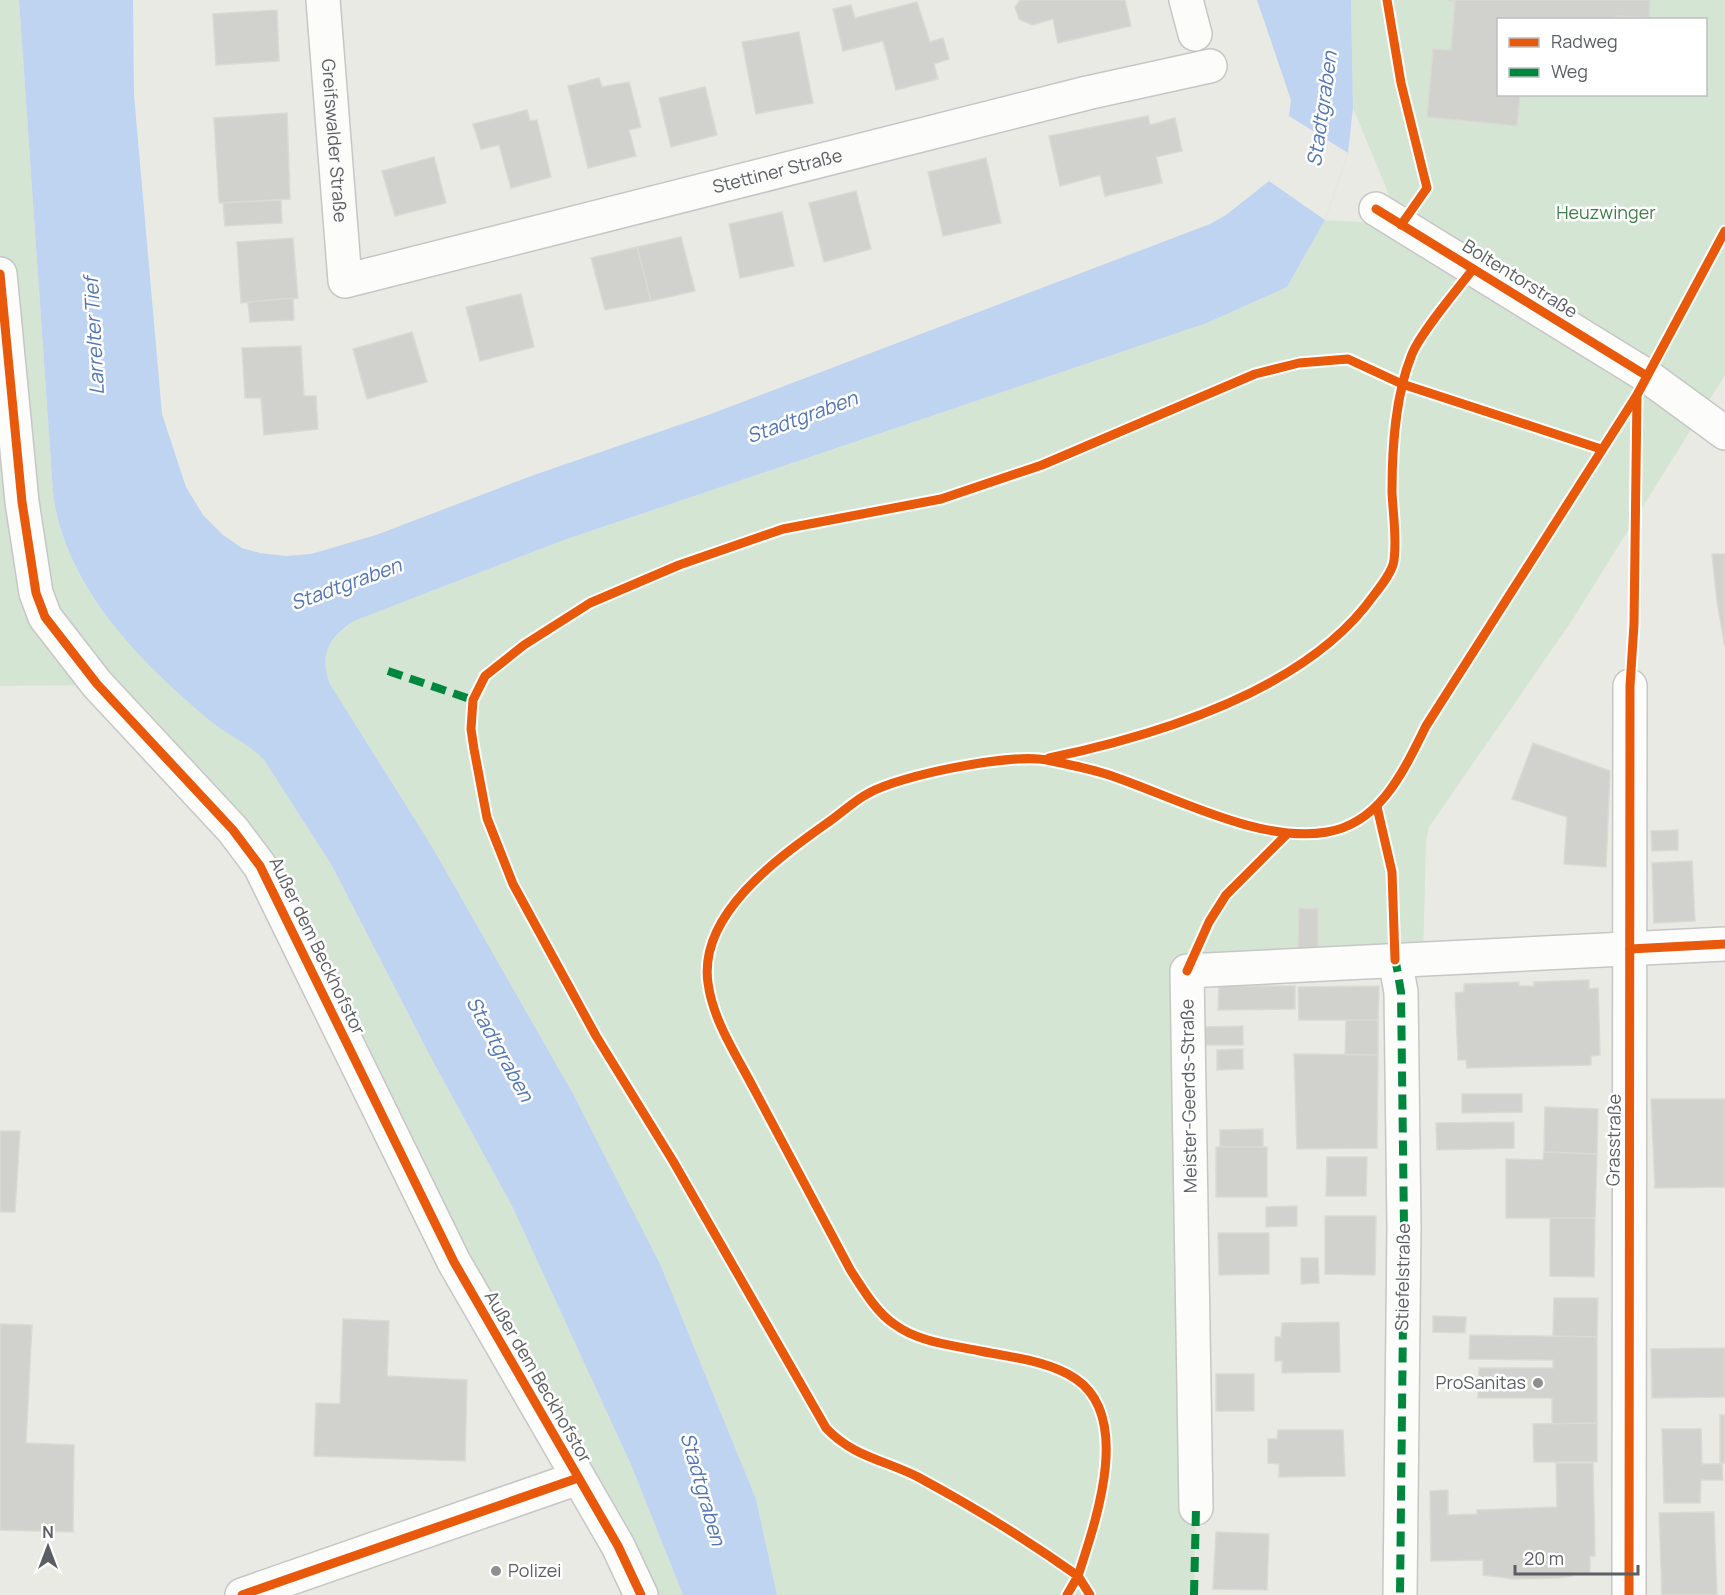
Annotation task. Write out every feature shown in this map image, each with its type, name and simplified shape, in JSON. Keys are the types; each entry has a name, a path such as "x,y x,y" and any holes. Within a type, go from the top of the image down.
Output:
{"street":[{"name":"Greifswalder Straße","path":"323,0 345,281"},
{"path":"1186,0 1195,34"},
{"name":"Stettiner Straße","path":"345,281 1088,93 1210,66"},
{"name":"Boltentorstraße","path":"1376,210 1647,376 1725,433"},
{"name":"Außer dem Beckhofstor","path":"0,274 22,502 36,593 45,617 97,684 226,823 260,866 454,1262 618,1546 642,1595"},
{"name":"Grasstraße","path":"1629,1595 1630,686"},
{"name":"Meister-Geerds-Straße","path":"1196,1509 1187,971 1725,944"},
{"name":"Stiefelstraße","path":"1395,960 1401,992 1404,1227 1400,1595"},
{"name":"Außer dem Beckhofstor","path":"242,1595 578,1478"}],"green space":[{"path":"0,0 19,0 53,492 60,525 71,557 87,587 127,640 176,688 233,734 253,747 264,760 331,864 429,1054 513,1208 632,1467 683,1595 641,1595 295,934 97,685 0,686"},
{"name":"Heuzwinger","path":"1351,0 1725,0 1725,375 1571,622 1429,827 1426,842 1423,959 1187,971 1196,1508 1194,1595 777,1595 756,1499 661,1266 431,845 330,684 325,663 328,647 338,634 354,621 564,540 1207,323 1287,287 1325,220 1401,224 1353,108"}],"water":[{"path":"19,0 133,0 134,95 162,414 186,487 203,515 223,535 242,548 286,556 311,554 376,535 534,475 708,415 1210,224 1226,215 1269,181 1288,123 1291,100 1257,0 1351,0 1353,108 1348,153 1325,220 1287,287 1207,323 564,540 354,621 338,633 328,647 325,664 330,684 431,845 573,1094 661,1266 756,1499 777,1595 683,1595 632,1467 513,1208 429,1054 331,864 264,760 186,700 134,649 110,621 73,560 60,527 53,492"}],"pier":[{"path":"1289,116 1348,153 1325,220 1269,181"}],"building":[{"path":"1020,0 1125,0 1131,26 1058,43 1053,19 1032,25 1019,19 1015,7"},
{"path":"1447,0 1650,0 1649,18 1616,16 1616,18 1497,18 1497,96 1520,96 1517,126 1427,117 1433,49 1451,50 1455,1"},
{"path":"917,2 930,42 943,38 949,59 934,64 938,79 896,90 883,41 843,51 833,9 851,5 855,18"},
{"path":"277,10 279,61 216,65 213,14"},
{"path":"799,32 813,103 756,114 742,42"},
{"path":"599,78 602,87 629,82 641,127 629,130 636,156 588,168 568,86"},
{"path":"705,87 717,135 671,147 659,98"},
{"path":"527,110 530,121 537,120 551,177 511,188 499,145 481,149 473,124"},
{"path":"287,113 290,199 219,203 214,118"},
{"path":"1148,116 1150,125 1175,118 1182,151 1156,157 1162,183 1105,196 1100,175 1060,186 1049,136"},
{"path":"434,157 446,203 395,216 382,171"},
{"path":"986,158 1001,223 943,236 928,172"},
{"path":"856,191 871,249 824,262 809,203"},
{"path":"281,200 282,223 225,226 223,203"},
{"path":"782,212 794,266 740,278 729,224"},
{"path":"681,237 695,291 651,301 637,247"},
{"path":"293,238 298,298 241,303 237,242"},
{"path":"637,247 651,301 605,310 591,258"},
{"path":"521,294 534,347 480,361 466,307"},
{"path":"293,298 294,320 250,322 248,302"},
{"path":"412,332 427,382 367,399 353,349"},
{"path":"301,346 304,396 316,396 318,429 264,435 261,398 245,398 242,348"},
{"path":"1712,554 1725,554 1725,647 1717,602"},
{"path":"1533,743 1610,771 1606,867 1564,864 1567,817 1512,799"},
{"path":"1678,830 1678,850 1652,851 1651,831"},
{"path":"1692,861 1695,921 1654,923 1652,863"},
{"path":"1299,908 1318,909 1318,950 1298,949"},
{"path":"1589,980 1589,989 1598,988 1600,1055 1591,1056 1591,1065 1467,1068 1466,1060 1458,1060 1455,993 1464,992 1464,984 1519,982 1519,986 1534,986 1534,982"},
{"path":"1219,986 1295,986 1295,1009 1218,1010"},
{"path":"1379,986 1378,1020 1299,1020 1298,987"},
{"path":"1346,1020 1378,1020 1378,1055 1345,1055"},
{"path":"1243,1026 1243,1045 1205,1045 1205,1027"},
{"path":"1243,1049 1243,1069 1217,1070 1217,1050"},
{"path":"1294,1054 1378,1055 1377,1148 1297,1149"},
{"path":"1462,1094 1522,1094 1522,1112 1462,1113"},
{"path":"1651,1099 1725,1099 1725,1187 1655,1188"},
{"path":"1545,1107 1598,1109 1597,1154 1544,1152"},
{"path":"1514,1122 1514,1148 1437,1150 1436,1123"},
{"path":"1263,1129 1263,1147 1220,1147 1220,1130"},
{"path":"0,1131 20,1131 15,1212 0,1212"},
{"path":"1216,1147 1267,1147 1267,1197 1216,1197"},
{"path":"1544,1152 1597,1154 1595,1218 1506,1218 1506,1159 1543,1160"},
{"path":"1327,1157 1367,1157 1366,1196 1326,1196"},
{"path":"1297,1206 1297,1226 1266,1227 1266,1207"},
{"path":"1325,1216 1376,1216 1375,1275 1325,1274"},
{"path":"1550,1218 1595,1218 1594,1277 1550,1276"},
{"path":"1218,1233 1269,1233 1269,1274 1219,1275"},
{"path":"1301,1258 1318,1258 1319,1283 1301,1284"},
{"path":"1554,1298 1598,1298 1597,1337 1553,1336"},
{"path":"1433,1316 1466,1317 1465,1333 1433,1332"},
{"path":"343,1319 389,1321 387,1376 467,1380 465,1461 314,1456 316,1403 340,1404"},
{"path":"1339,1322 1340,1372 1282,1373 1282,1361 1275,1361 1275,1337 1281,1337 1282,1323"},
{"path":"0,1324 32,1325 26,1443 74,1445 73,1532 0,1530"},
{"name":"ProSanitas","path":"1470,1335 1597,1337 1597,1423 1552,1424 1552,1398 1478,1398 1479,1368 1553,1368 1553,1360 1469,1359"},
{"path":"1725,1348 1725,1397 1652,1398 1651,1349"},
{"path":"1216,1374 1254,1374 1254,1411 1216,1411"},
{"path":"1720,1415 1725,1415 1725,1463 1720,1463"},
{"path":"1597,1423 1597,1462 1534,1462 1533,1424"},
{"path":"1662,1429 1701,1429 1702,1464 1722,1464 1723,1480 1701,1480 1700,1503 1664,1503"},
{"path":"1278,1430 1343,1430 1345,1476 1279,1477 1279,1464 1268,1463 1268,1439 1277,1439"},
{"path":"1556,1463 1593,1463 1595,1556 1590,1556 1590,1573 1572,1573 1572,1576 1559,1578 1514,1579 1483,1575 1483,1560 1431,1561 1430,1491 1448,1490 1448,1515 1477,1514 1477,1510 1557,1507"},
{"path":"1714,1512 1717,1595 1662,1595 1659,1513"},
{"path":"1216,1532 1269,1534 1267,1590 1213,1589"}],"marked path":[{"path":"388,671 473,700"},
{"path":"1395,957 1401,992 1404,1227 1400,1595"},
{"path":"1194,1595 1196,1508"}],"cycle path":[{"path":"1387,0 1401,83 1427,188 1401,225"},
{"path":"1376,209 1647,376"},
{"path":"1090,1595 1078,1576 1100,1501 1105,1472 1106,1444 1103,1419 1093,1396 1076,1379 1054,1368 935,1342 913,1335 887,1319 876,1307 851,1271 720,1025 708,983 708,957 716,933 729,910 767,869 859,799 884,786 905,779 957,767 1008,760 1047,760 1106,774 1215,815 1273,831 1301,834 1327,832 1346,827 1362,818 1376,806 1399,777 1426,726 1637,395 1725,231"},
{"path":"1049,758 1136,736 1227,703 1270,682 1310,657 1345,628 1380,587 1393,564 1395,552 1392,492 1394,440 1398,404 1406,370 1423,334 1473,269"},
{"path":"0,274 22,502 36,593 45,617 97,684 233,830 260,866 454,1262 618,1546 641,1595"},
{"path":"1067,1595 1078,1576 1000,1524 939,1488 906,1471 858,1452 836,1438 826,1428 673,1161 596,1036 513,884 487,818 471,729 473,700 485,676 524,645 590,603 679,565 783,529 941,499 1042,465 1255,374 1299,363 1348,359 1402,384 1601,449"},
{"path":"1629,1595 1630,686 1634,624 1637,395"},
{"path":"1377,807 1392,872 1395,960"},
{"path":"1187,971 1209,922 1226,895 1287,834"},
{"path":"1630,949 1725,944"},
{"path":"242,1595 578,1478"}],"place":[{"name":"ProSanitas","path":"1538,1383"},
{"name":"Polizei","path":"496,1571"}],"water label":[{"name":"Stadtgraben","path":"1322,109"},
{"name":"Larrelter Tief","path":"94,336"},
{"name":"Stadtgraben","path":"802,417"},
{"name":"Stadtgraben","path":"346,584"},
{"name":"Stadtgraben","path":"500,1049"},
{"name":"Stadtgraben","path":"703,1489"}]}
